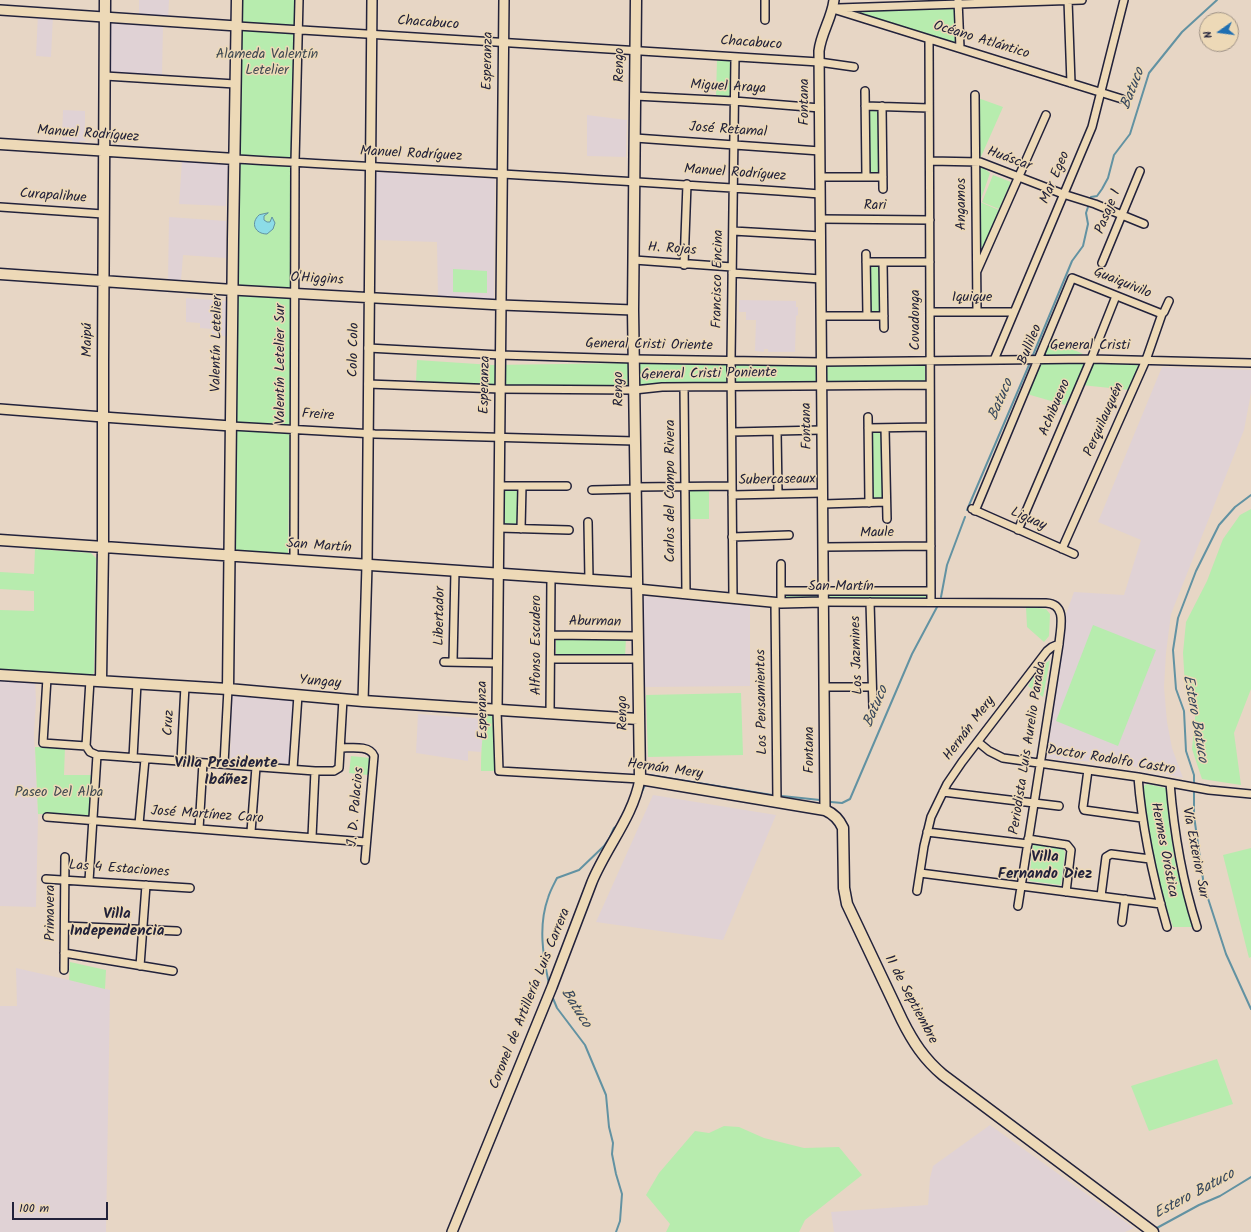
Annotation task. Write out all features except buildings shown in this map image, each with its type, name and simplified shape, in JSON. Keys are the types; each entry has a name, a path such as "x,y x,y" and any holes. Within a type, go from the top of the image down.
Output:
{"main road":[{"name":"Maipú","path":"101,680 104,547 103,214 105,0"},
{"name":"Valentín Letelier","path":"228,689 237,0"},
{"name":"Rengo","path":"636,0 633,310 640,778"},
{"name":"Manuel Rodríguez","path":"0,144 235,159"},
{"name":"O'Higgins","path":"0,274 233,290"},
{"name":"San Martín","path":"0,540 455,570 589,580 637,586"},
{"name":"Yungay","path":"0,674 228,689 363,701 638,719"},
{"name":"Hernán Mery","path":"640,778 826,810"},
{"name":"11 de Septiembre","path":"826,810 837,818 843,828 844,888 850,911 911,1038 922,1055 943,1075 1149,1229"}],"street":[{"name":"Valentín Letelier Sur","path":"294,560 295,162 299,0"},
{"name":"Colo Colo","path":"363,701 367,564 372,0"},
{"name":"Esperanza","path":"499,771 497,710 504,0"},
{"path":"765,0 765,20"},
{"path":"1068,0 1071,83"},
{"path":"833,4 1082,0"},
{"name":"Mar Egeo","path":"994,360 1092,127 1124,0"},
{"path":"958,2 960,48"},
{"name":"Océano Atlántico","path":"833,4 929,39 1122,99"},
{"name":"Fontana","path":"826,810 819,62 821,42 833,4"},
{"name":"Chacabuco","path":"0,10 819,62 854,67"},
{"name":"Covadonga","path":"929,39 931,602"},
{"name":"Francisco Encina","path":"733,598 731,360 735,57"},
{"path":"105,76 235,84"},
{"path":"865,91 866,177"},
{"name":"Angamos","path":"976,95 977,312"},
{"name":"Miguel Araya","path":"635,96 734,101 820,108"},
{"path":"865,106 929,108"},
{"path":"882,106 883,189"},
{"path":"976,273 1046,115"},
{"name":"José Retamal","path":"635,138 820,151"},
{"name":"Manuel Rodríguez","path":"235,159 687,184 820,194"},
{"name":"Huáscar","path":"930,161 976,162 1063,194 1095,204 1144,224"},
{"name":"Pasaje 1","path":"1102,263 1140,171"},
{"path":"820,177 883,177"},
{"path":"684,265 687,184"},
{"name":"Curapalihue","path":"0,207 103,214"},
{"name":"Rari","path":"821,219 930,220"},
{"path":"732,231 821,236"},
{"path":"866,254 867,316"},
{"name":"H. Rojas","path":"634,260 821,279"},
{"path":"866,262 930,262"},
{"path":"884,262 884,328"},
{"name":"Guaiquivilo","path":"1072,278 1162,314"},
{"name":"Bullileo","path":"973,510 1039,360 1072,278"},
{"name":"O'Higgins","path":"233,290 501,305 633,310"},
{"name":"Achibueno","path":"1018,530 1091,359 1116,296"},
{"name":"Perquilauquén","path":"1062,549 1146,360 1162,314 1169,301"},
{"name":"Iquique","path":"930,312 1013,312"},
{"path":"821,316 884,316"},
{"name":"General Cristi Oriente","path":"368,348 500,355 634,359 822,362 930,360"},
{"name":"General Cristi","path":"930,360 1091,359 1251,363"},
{"name":"General Cristi Poniente","path":"368,384 500,389 634,390 662,387 732,388 930,384"},
{"name":"Carlos del Campo Rivera","path":"684,387 686,594"},
{"name":"Freire","path":"0,408 231,426 500,438 635,441"},
{"path":"868,417 869,503"},
{"path":"868,428 930,428"},
{"path":"885,428 887,519"},
{"path":"732,432 822,430"},
{"path":"777,431 778,494"},
{"path":"499,486 567,486"},
{"path":"521,528 522,486"},
{"name":"Subercaseaux","path":"592,490 732,486"},
{"name":"Subercaseaux","path":"732,495 823,493"},
{"path":"823,504 886,502"},
{"name":"Liguay","path":"973,510 1074,554"},
{"path":"588,522 589,580"},
{"path":"499,528 569,530"},
{"path":"732,537 789,535"},
{"name":"Maule","path":"824,548 931,546"},
{"name":"Los Pensamientos","path":"777,802 778,602 781,591 781,564"},
{"name":"Libertador","path":"453,661 455,570"},
{"name":"Alfonso Escudero","path":"550,714 552,659 551,577"},
{"name":"San Martín","path":"637,586 686,594 778,602 1046,603"},
{"name":"San Martín","path":"781,591 931,591"},
{"name":"Los Jazmines","path":"870,602 872,707"},
{"name":"Periodista Luis Aurelio Parada","path":"1018,906 1059,644 1062,615 1056,606 1046,603"},
{"name":"Aburman","path":"551,635 638,636"},
{"name":"Hernán Mery","path":"917,891 930,817 943,792 962,762 1047,651 1059,644"},
{"path":"552,659 638,659"},
{"name":"Libertador","path":"444,662 498,663"},
{"path":"47,678 43,743 86,746"},
{"path":"90,680 86,746 90,752 97,755 133,758 334,771 339,768 343,699"},
{"path":"133,758 137,683"},
{"name":"Cruz","path":"181,761 184,686"},
{"path":"824,687 872,687"},
{"path":"224,764 228,689"},
{"path":"293,769 298,695"},
{"name":"Doctor Rodolfo Castro","path":"978,742 998,756 1040,764 1138,777 1189,787 1251,794"},
{"name":"J. D. Palacios","path":"341,748 368,749 374,756 365,860"},
{"path":"89,881 97,755"},
{"path":"139,824 145,758"},
{"path":"199,829 203,763"},
{"path":"251,832 256,767"},
{"path":"1088,770 1083,807 1084,810 1142,818"},
{"path":"312,837 316,771"},
{"name":"Hernán Mery","path":"499,771 640,778"},
{"name":"Hermes Oróstica","path":"1138,777 1142,818 1160,904 1167,927"},
{"name":"Coronel de Artillería Luis Carrera","path":"452,1232 552,987 598,866 630,812 640,778"},
{"name":"Vía Exterior Sur","path":"1170,783 1173,821 1180,862 1197,927"},
{"path":"943,792 1059,806"},
{"name":"José Martínez Caro","path":"47,817 366,842"},
{"path":"927,832 1068,845 1071,850 1066,892"},
{"path":"1101,896 1106,857 1111,854 1150,859"},
{"name":"Primavera","path":"64,970 65,857"},
{"path":"920,873 1160,904"},
{"name":"Las 4 Estaciones","path":"46,879 190,888"},
{"path":"140,966 146,885"},
{"path":"1122,922 1125,899"},
{"path":"64,926 177,931"},
{"path":"64,953 173,971"}],"shaded area":[{"path":"139,0 169,0 168,20 139,19"},
{"path":"38,14 53,16 51,57 36,56"},
{"path":"110,21 163,25 162,75 110,72"},
{"path":"63,110 85,111 85,141 79,141 79,144 72,144 72,140 62,140"},
{"path":"587,115 627,120 626,157 587,156"},
{"path":"182,161 228,163 226,206 179,204"},
{"path":"376,172 495,179 494,300 438,298 437,242 375,240"},
{"path":"169,217 226,221 226,258 183,255 181,280 168,280"},
{"path":"186,298 227,301 226,336 212,336 212,329 200,328 200,323 186,322"},
{"path":"739,300 796,301 798,315 796,316 795,352 768,352 768,349 764,349 764,352 755,351 756,320 746,320 746,312 739,312"},
{"path":"1162,367 1251,370 1251,393 1244,430 1171,614 1166,653 1164,687 1167,722 1172,748 1183,778 1128,765 1047,758 1066,614 1074,592 1124,595 1141,540 1098,522"},
{"path":"641,596 750,606 750,686 645,687"},
{"path":"0,677 35,680 36,701 34,734 38,817 36,907 0,906"},
{"path":"232,694 294,699 292,768 230,764"},
{"path":"418,714 485,719 481,752 468,751 468,761 416,753"},
{"path":"653,795 776,815 723,940 596,922"},
{"path":"16,968 110,990 106,1232 0,1232 0,1006 17,1006"},
{"path":"990,1125 1134,1228 1125,1232 834,1232 831,1212 928,1205 930,1178 933,1166"}],"green space":[{"name":"Alameda Valentín Letelier","path":"240,0 296,0 288,555 235,551"},
{"path":"956,6 957,45 843,10"},
{"path":"717,59 732,60 731,98 716,97"},
{"path":"978,98 1003,107 980,159"},
{"path":"867,109 880,109 880,176 868,175"},
{"path":"978,164 990,173 980,202 1001,211 978,265"},
{"path":"993,175 1011,182 999,209 982,202"},
{"path":"869,264 881,265 882,314 869,314"},
{"path":"453,269 487,271 487,293 453,292"},
{"path":"1051,339 1083,354 1043,359"},
{"path":"417,360 492,365 631,363 631,385 492,386 416,382"},
{"path":"1087,362 1065,405 1027,394 1042,363"},
{"path":"1091,362 1140,362 1130,390 1081,385"},
{"path":"639,363 925,365 925,382 639,385"},
{"path":"869,430 884,430 884,500 871,500"},
{"path":"500,487 521,488 520,527 500,527"},
{"path":"688,491 709,491 709,519 689,519"},
{"path":"1251,509 1251,689 1234,733 1241,785 1202,779 1192,749 1196,708 1185,686 1183,653 1186,622 1207,581 1223,539 1240,515"},
{"path":"35,549 91,553 96,558 94,673 91,676 0,669 0,610 34,611 34,591 0,589 0,572 34,574"},
{"path":"783,593 928,593 928,599 783,601"},
{"path":"1026,607 1046,609 1050,614 1049,636 1044,642 1027,627"},
{"path":"1093,625 1156,650 1118,746 1056,721"},
{"path":"556,637 626,638 625,657 556,657"},
{"path":"1050,660 1043,697 1028,686 1040,667"},
{"path":"741,693 743,755 648,757 646,695"},
{"path":"488,712 496,712 498,771 481,771 482,741"},
{"name":"Paseo Del Alba","path":"35,747 65,747 64,775 91,775 90,815 38,814"},
{"path":"351,756 370,758 368,775 349,773"},
{"path":"1147,784 1166,788 1169,824 1176,867 1193,927 1173,927 1167,910 1154,859 1148,825 1143,791 1144,786"},
{"path":"1033,845 1062,848 1065,852 1061,885 1029,881"},
{"path":"1251,848 1251,957 1249,958 1223,855"},
{"path":"70,962 106,970 105,989 69,980"},
{"path":"1217,1059 1233,1104 1149,1131 1131,1086"},
{"path":"724,1126 739,1127 764,1138 804,1148 839,1147 862,1175 805,1220 799,1232 666,1232 670,1224 646,1195 659,1173 695,1131 709,1133"}],"water":[{"path":"268,213 264,216 264,220 270,222 272,217 275,223 273,229 267,234 263,234 255,228 254,225 256,218 259,215"}],"waterway":[{"name":"Batuco","path":"1091,197 1097,196 1102,189 1108,178 1114,155 1130,134 1149,73 1182,32 1217,0"},
{"name":"Batuco","path":"1033,355 1072,261 1083,246 1088,224 1086,213 1088,207"},
{"name":"Batuco","path":"967,510 1029,365"},
{"name":"Estero Batuco","path":"1194,785 1194,775 1186,751 1184,711 1176,689 1173,650 1178,618 1196,571 1219,525 1235,507 1251,495"},
{"name":"Batuco","path":"941,597 947,565 965,517"},
{"name":"Batuco","path":"831,802 842,803 850,799 912,654 937,607"},
{"name":"Batuco","path":"649,775 772,795"},
{"name":"Batuco","path":"638,800 645,785"},
{"name":"Estero Batuco","path":"1194,790 1194,816 1204,886 1226,954 1251,1009"},
{"name":"Batuco","path":"782,796 820,800"},
{"name":"Batuco","path":"549,984 543,952 542,930 545,909 551,890 557,878 579,870 604,846 614,828 618,825"},
{"name":"Batuco","path":"552,996 557,1008 585,1045 606,1095 609,1127 613,1143 612,1154 622,1194 620,1221 616,1232"},
{"name":"Estero Batuco","path":"1155,1229 1199,1205 1220,1196 1251,1177"}],"district":[{"name":"Villa Presidente Ibáñez","path":"226,772"},
{"name":"Villa Fernando Diez","path":"1045,866"},
{"name":"Villa Independencia","path":"117,924"}]}
